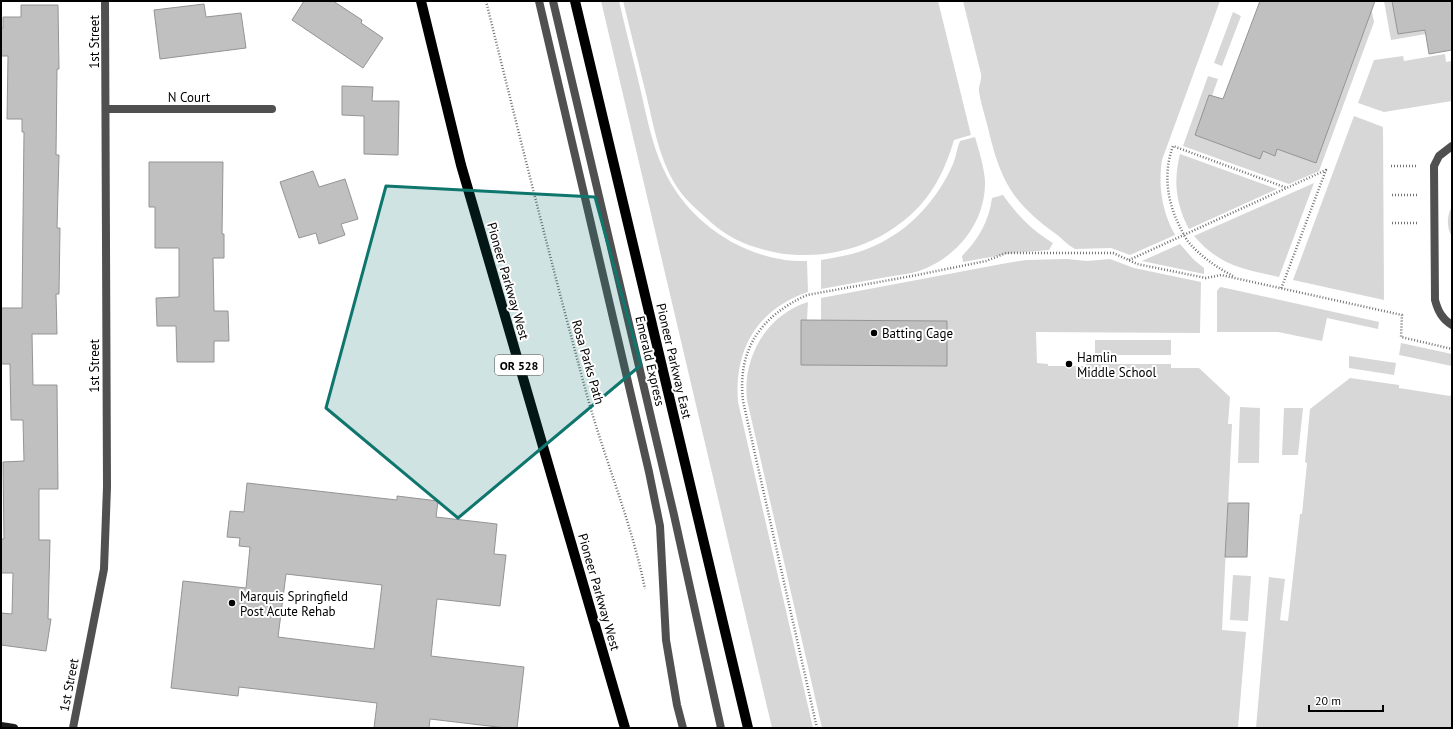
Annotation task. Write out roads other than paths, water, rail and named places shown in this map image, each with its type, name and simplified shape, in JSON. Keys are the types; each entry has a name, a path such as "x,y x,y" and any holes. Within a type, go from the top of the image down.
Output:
{"main road":[{"name":"Pioneer Parkway West","path":"421,1 461,165 625,728"},
{"name":"Pioneer Parkway East","path":"575,1 748,728"},
{"path":"1,726 14,728"}],"street":[{"name":"1st Street","path":"73,728 104,569 107,487 106,1"},
{"name":"Emerald Express","path":"539,1 649,472 658,518 666,640 677,705 683,728"},
{"name":"Emerald Express","path":"553,1 674,515 721,728"},
{"name":"N Court","path":"106,109 272,109"},
{"path":"1452,146 1439,156 1434,166 1435,300 1441,315 1452,325"}],"place":[{"name":"Batting Cage","path":"874,333"},
{"name":"Hamlin Middle School","path":"1069,364"},
{"name":"Marquis Springfield Post Acute Rehab","path":"232,603"}]}
